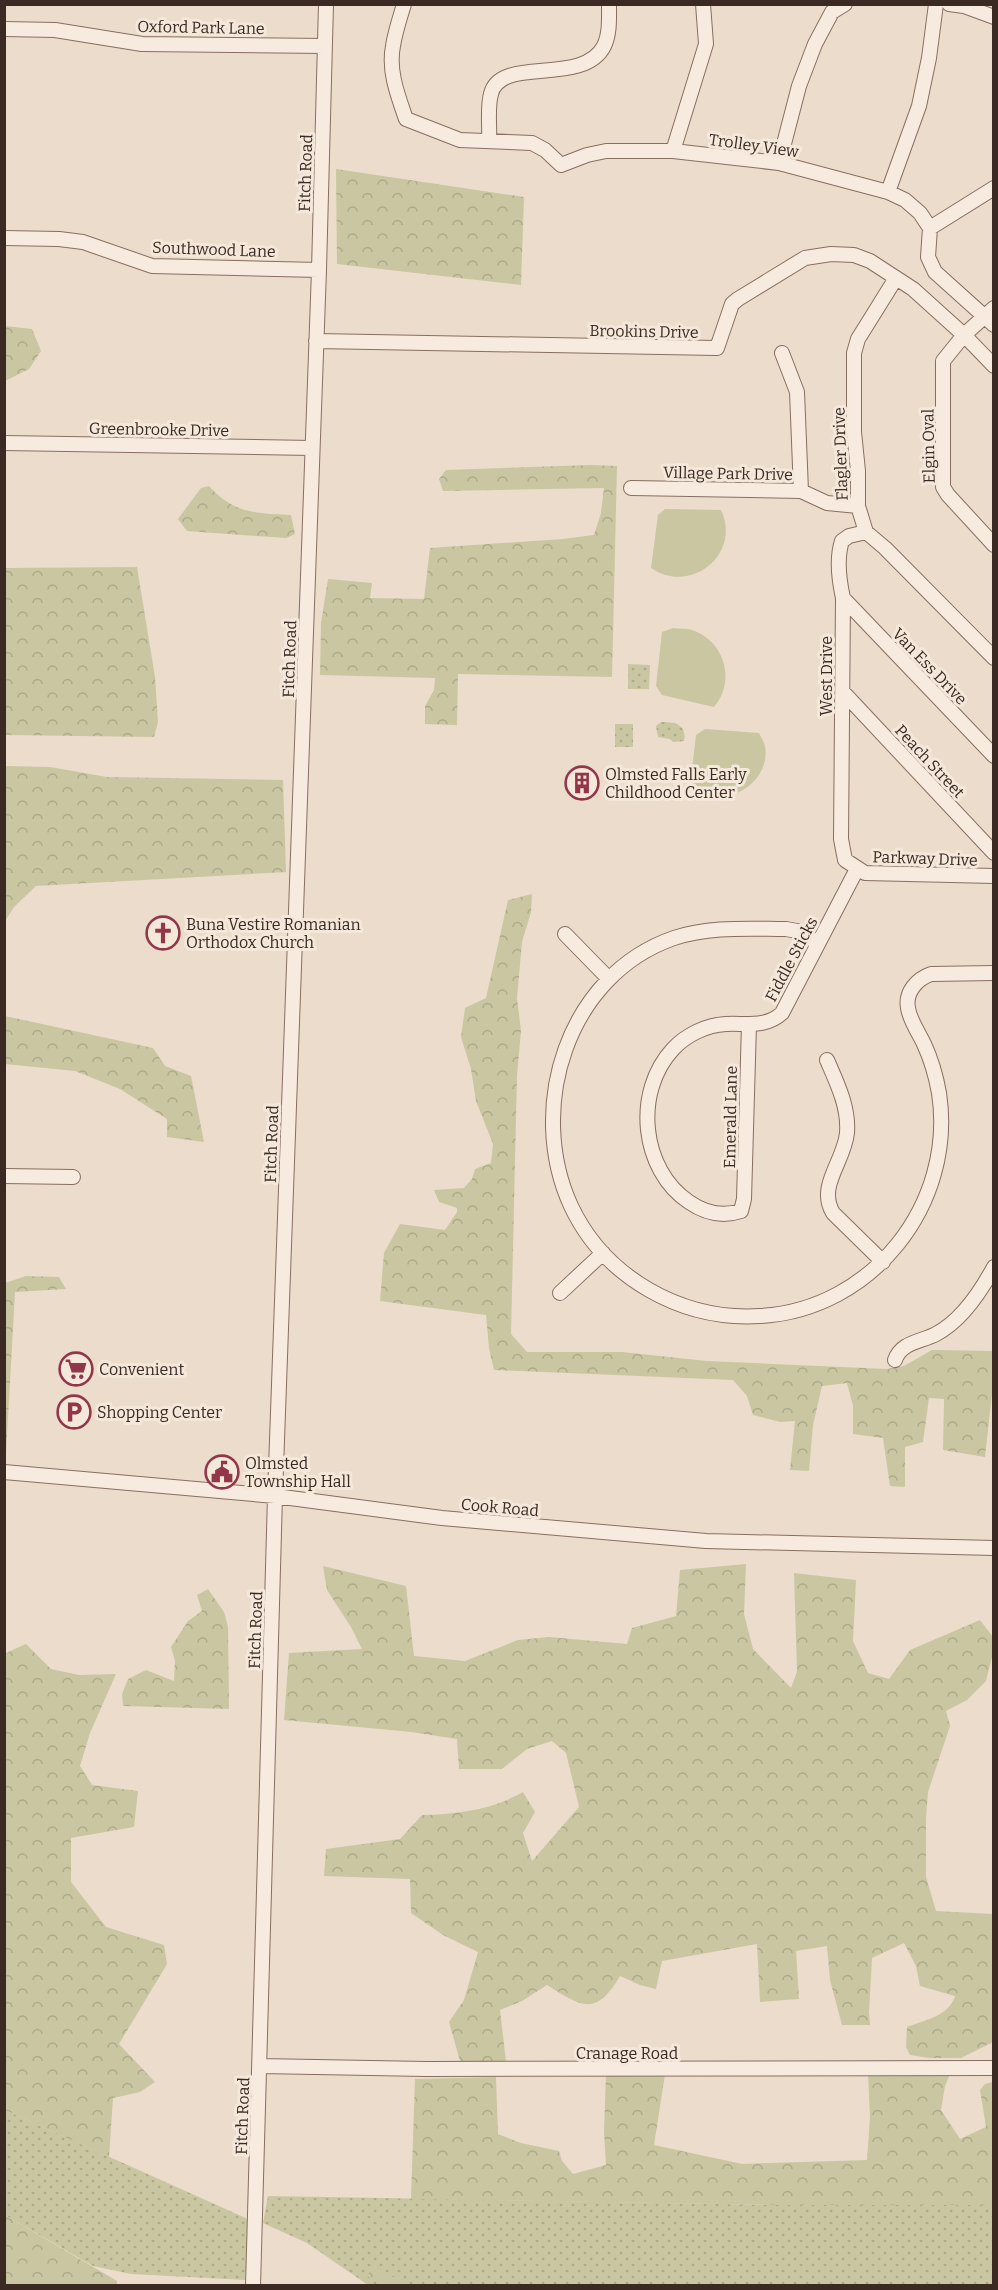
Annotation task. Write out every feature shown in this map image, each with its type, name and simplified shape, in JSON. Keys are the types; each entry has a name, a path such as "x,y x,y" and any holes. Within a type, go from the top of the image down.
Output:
{"street":[{"name":"Fitch Road","path":"253,2286 275,1496 319,270 326,4"},
{"path":"404,4 392,47 392,68 406,119 460,140 489,141 491,93 500,81 511,75 577,67 596,58 605,45 609,4"},
{"path":"673,151 706,44 703,4"},
{"path":"779,163 796,94 815,44 832,12 845,4"},
{"path":"888,192 919,106 929,58 936,4"},
{"path":"949,4 964,6 993,17"},
{"name":"Oxford Park Lane","path":"4,29 55,30 142,44 325,46"},
{"name":"Trolley View","path":"489,141 532,143 545,150 561,165 587,155 606,151 673,151 779,163 888,192 905,200 920,213 930,228"},
{"path":"991,316 935,272 928,257 930,228 993,188"},
{"name":"Southwood Lane","path":"4,238 83,242 152,266 319,270"},
{"name":"Brookins Drive","path":"316,341 717,348 732,304 738,298 804,258 831,254 854,255 870,261 913,289 964,335 993,366"},
{"name":"Flagler Drive","path":"866,532 858,506 858,471 854,432 854,353 858,339 896,278"},
{"name":"Elgin Oval","path":"991,316 964,335 943,361 943,487 993,545"},
{"path":"782,353 797,392 801,491"},
{"name":"Greenbrooke Drive","path":"4,443 312,448"},
{"name":"Village Park Drive","path":"631,488 801,491 827,503 858,506"},
{"path":"866,532 885,548 993,658"},
{"name":"West Drive","path":"841,839 843,598 839,580 839,549 842,541 849,536 866,532"},
{"name":"Van Ess Drive","path":"843,598 993,756"},
{"name":"Peach Street","path":"843,692 993,853"},
{"name":"Parkway Drive","path":"841,839 845,860 865,873 993,876"},
{"name":"Fiddle Sticks","path":"741,1211 730,1214 714,1213 694,1206 678,1195 665,1181 651,1152 648,1131 654,1079 662,1063 674,1048 690,1035 724,1024 768,1022 782,1013 857,869"},
{"path":"818,943 797,931 786,929 719,929 673,939 649,949 627,963 609,979 586,1006 568,1039 557,1079 554,1138 560,1174 572,1208 589,1237 635,1282 666,1299 704,1313 740,1317 779,1314 811,1306 842,1292 865,1278 883,1262 900,1242 921,1208 934,1177 940,1147 941,1117 938,1092 928,1054 909,1013 909,993 918,982 931,974 993,973"},
{"path":"565,934 609,979"},
{"name":"Emerald Lane","path":"741,1211 745,1191 749,1024"},
{"path":"827,1060 844,1103 847,1131 840,1161 828,1187 828,1203 833,1213 883,1262"},
{"path":"4,1176 73,1177"},
{"path":"560,1293 603,1253"},
{"path":"896,1360 898,1353 909,1344 928,1338 950,1325 972,1300 993,1267"},
{"name":"Cook Road","path":"4,1472 275,1496 442,1518 706,1541 993,1548"},
{"name":"Cranage Road","path":"260,2066 426,2069 993,2068"}],"green space":[{"path":"336,169 524,197 521,285 337,264"},
{"path":"5,326 32,329 41,351 29,369 5,381"},
{"path":"617,466 612,677 458,674 457,725 425,724 425,706 434,690 435,678 320,675 321,623 328,579 372,583 370,598 424,599 430,548 594,535 601,513 604,488 443,491 439,479 446,470"},
{"path":"209,486 227,502 237,507 256,512 291,515 295,534 286,538 187,531 178,519 201,488"},
{"path":"665,509 721,510 726,527 724,542 718,555 708,566 696,573 681,577 666,575 651,568 658,515"},
{"path":"137,567 155,677 158,722 154,737 5,735 5,568"},
{"path":"673,628 690,629 703,635 719,652 724,663 724,686 721,697 714,707 662,695 656,686 662,632"},
{"path":"628,664 650,665 649,689 628,689"},
{"path":"661,722 679,725 684,731 684,741 673,742 670,739 658,737 656,726"},
{"path":"615,724 633,724 633,747 615,747"},
{"path":"705,729 759,733 765,746 765,758 762,770 747,787 725,797 714,797 700,794 690,787 696,735"},
{"path":"5,766 50,767 107,777 283,780 286,872 36,886 14,907 5,921"},
{"path":"532,894 531,912 522,942 517,998 521,1031 517,1075 511,1334 527,1352 622,1352 707,1361 887,1369 904,1366 932,1350 993,1351 993,1385 985,1457 943,1450 944,1399 929,1398 923,1442 905,1447 905,1487 890,1486 883,1438 853,1434 853,1406 847,1383 822,1386 813,1425 809,1471 790,1470 795,1421 780,1422 753,1415 747,1396 733,1380 494,1370 486,1315 380,1301 384,1253 400,1224 445,1230 457,1212 457,1208 439,1202 434,1190 464,1188 472,1179 475,1169 491,1163 493,1144 476,1101 471,1069 461,1037 465,1008 486,998 508,900"},
{"path":"5,1016 153,1048 165,1066 191,1076 204,1142 167,1137 167,1119 120,1089 75,1071 5,1064"},
{"path":"26,1276 59,1277 66,1289 15,1292 5,1454 5,1283"},
{"path":"746,1564 744,1614 753,1649 791,1688 797,1672 794,1573 856,1580 853,1641 868,1673 889,1679 910,1650 980,1620 993,1637 993,1653 986,1681 967,1700 946,1711 950,1726 928,1792 926,1877 936,1911 993,1914 993,2042 961,2058 929,2058 910,2055 906,2047 907,2027 942,2013 952,2003 955,1996 920,1986 916,1966 904,1943 872,1958 870,2025 842,2025 830,1980 827,1946 796,1951 799,1999 760,2002 757,1944 662,1961 656,1989 620,1976 603,1998 596,2003 579,2003 547,1985 522,2001 500,2010 506,2062 460,2061 449,2022 464,2000 478,1952 443,1935 411,1913 410,1879 324,1876 326,1849 400,1839 422,1815 474,1810 499,1803 523,1792 535,1812 523,1833 532,1861 579,1807 566,1753 552,1741 527,1749 502,1769 459,1769 457,1739 411,1732 284,1720 289,1653 362,1649 327,1590 323,1566 406,1586 414,1656 465,1661 518,1640 549,1637 627,1644 632,1628 676,1616 680,1570"},
{"path":"208,1589 224,1612 228,1627 229,1709 123,1706 122,1694 128,1679 146,1670 174,1681 175,1661 171,1647 188,1621 202,1611 197,1595"},
{"path":"26,1644 51,1669 79,1675 116,1674 90,1733 80,1766 92,1785 138,1791 134,1827 71,1838 71,1882 106,1927 164,1945 167,1964 119,2044 155,2082 140,2092 113,2098 109,2157 5,2110 6,1653"},
{"path":"606,2074 665,2074 654,2145 742,2164 867,2160 870,2117 868,2074 950,2074 945,2086 941,2110 960,2139 986,2127 980,2090 985,2084 993,2082 993,2205 777,2205 411,2199 415,2079 496,2077 498,2134 521,2143 559,2151 562,2161 573,2174 606,2165 604,2132"},
{"path":"5,2110 250,2220 245,2280 131,2274 93,2266 5,2215"},
{"path":"268,2196 777,2205 993,2204 993,2285 368,2285 307,2243 263,2223"},
{"path":"5,2215 117,2281 117,2285 5,2285"},
{"path":"373,2267 412,2285 380,2285 367,2276"}],"place":[{"name":"Olmsted Falls Early Childhood Center","path":"582,783"},
{"name":"Buna Vestire Romanian Orthodox Church","path":"163,933"},
{"name":"Convenient","path":"76,1369"},
{"name":"Shopping Center","path":"74,1412"},
{"name":"Olmsted Township Hall","path":"222,1472"}]}
